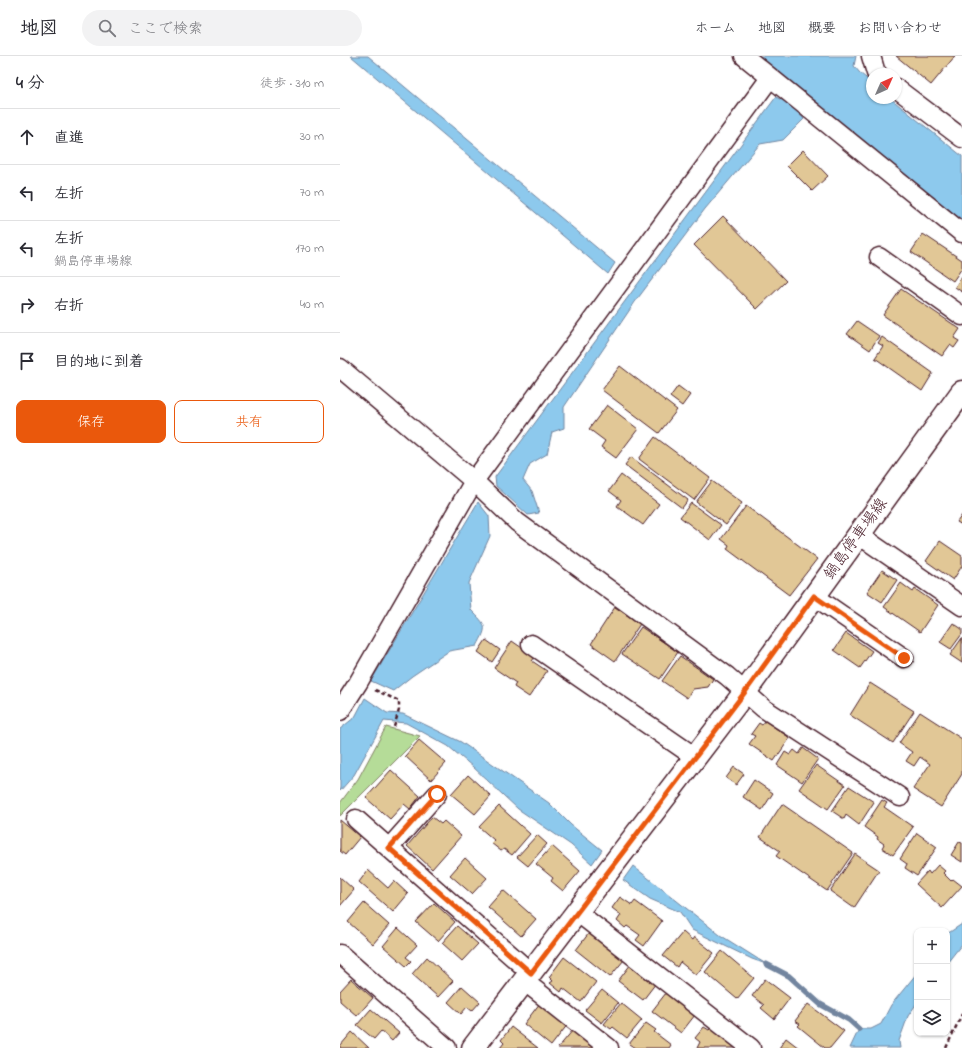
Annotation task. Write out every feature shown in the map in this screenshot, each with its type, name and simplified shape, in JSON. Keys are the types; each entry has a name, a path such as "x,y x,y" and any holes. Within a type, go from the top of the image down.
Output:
{"main road":[{"name":"鍋島停車場線","path":"473,1048 745,692 962,392"}],"street":[{"path":"744,56 962,233"},
{"path":"871,56 875,68"},
{"path":"340,711 358,683 474,481 770,78"},
{"path":"902,93 962,138"},
{"path":"879,257 962,316"},
{"path":"340,368 474,481 517,522 727,676 763,708 900,797"},
{"path":"859,535 962,606"},
{"path":"814,596 904,658"},
{"path":"531,644 695,757"},
{"path":"389,848 437,794"},
{"path":"356,818 527,977 609,1048"},
{"path":"577,912 751,1048"},
{"path":"341,956 447,1048"}],"path":[{"path":"358,683 399,701 399,710 394,727"},
{"path":"946,1048 962,1014"}],"green space":[{"path":"386,727 420,736 340,816 340,803 358,779"}],"water":[{"path":"351,56 368,56 615,263 608,274"},
{"path":"759,56 856,56 854,66 866,78 866,104 897,104 962,156 962,220"},
{"path":"776,97 791,105 804,119 783,140 760,144 705,209 635,302 564,407 564,428 552,432 547,454 530,464 523,480 532,491 539,513 528,515 496,486 495,477"},
{"path":"478,502 489,516 490,536 469,583 471,610 484,626 483,634 477,646 449,651 393,691 371,681"},
{"path":"365,698 387,713 403,714 461,742 549,803 571,825 602,850 592,864 571,845 518,809 448,746 406,723 384,721 354,775 340,791 340,729 355,717"},
{"path":"633,866 720,935 766,964 752,959 692,930 680,912 650,899 623,880"},
{"path":"962,924 962,944 950,959 950,932"},
{"path":"914,977 914,1007 908,1016 899,1041 900,1048 850,1048 859,1029 871,1029 881,1024 891,1005"}],"building":[{"path":"896,56 955,56 931,85"},
{"path":"803,150 828,176 812,191 787,166"},
{"path":"723,216 786,281 757,309 694,245"},
{"path":"923,234 962,260 962,268 953,281 911,252"},
{"path":"962,276 962,292 955,287"},
{"path":"901,289 960,329 954,338 959,341 954,348 950,345 942,356 883,315"},
{"path":"857,321 879,336 870,350 847,334"},
{"path":"882,337 933,373 922,391 875,358 883,346 878,343"},
{"path":"620,366 677,410 659,433 602,390"},
{"path":"678,386 690,395 682,406 670,397"},
{"path":"607,405 638,429 616,458 601,447 605,441 589,429"},
{"path":"655,437 710,478 694,500 639,459"},
{"path":"631,457 688,500 682,508 625,465"},
{"path":"621,475 659,504 643,525 617,506 621,500 609,491"},
{"path":"712,481 742,503 726,525 696,502"},
{"path":"691,503 721,525 710,540 680,517"},
{"path":"746,506 817,559 789,595 727,549 729,545 721,539"},
{"path":"962,515 962,525 957,522"},
{"path":"940,541 962,556 962,566 953,580 926,561"},
{"path":"882,570 897,580 882,602 867,592"},
{"path":"901,583 913,592 915,589 938,605 920,632 884,607"},
{"path":"615,607 640,624 615,661 591,644"},
{"path":"953,623 962,629 962,634 951,649 940,642"},
{"path":"641,627 678,652 660,679 622,654"},
{"path":"846,633 872,651 860,668 834,650"},
{"path":"962,638 962,663 950,655"},
{"path":"486,640 500,650 492,662 478,652"},
{"path":"512,641 535,657 532,661 547,671 529,697 514,687 516,683 494,668"},
{"path":"680,656 713,679 708,687 693,689 687,698 662,681"},
{"path":"870,683 914,711 893,743 850,715"},
{"path":"920,712 962,739 962,774 941,807 913,789 930,764 920,757 914,766 906,761 912,752 899,743"},
{"path":"765,721 790,738 774,761 749,744 755,736 751,734 759,723 762,725"},
{"path":"419,740 446,763 431,780 405,756"},
{"path":"803,748 818,759 802,782 777,765 785,752 790,755 794,750 799,754"},
{"path":"816,765 845,785 828,809 799,789"},
{"path":"734,767 744,774 736,785 726,778"},
{"path":"391,770 420,796 410,809 404,804 390,819 366,798"},
{"path":"468,775 491,796 475,814 451,794"},
{"path":"754,780 773,793 762,810 743,797"},
{"path":"849,786 874,802 859,825 846,815 844,819 832,811"},
{"path":"882,800 887,803 884,807 913,827 893,855 882,848 884,844 877,839 878,837 864,827"},
{"path":"782,804 853,853 827,891 776,856 780,851 760,837"},
{"path":"499,806 530,834 512,855 504,849 501,851 491,843 494,840 479,827"},
{"path":"432,817 441,824 444,821 461,836 432,869 407,846"},
{"path":"340,820 360,837 345,855 340,851"},
{"path":"917,833 937,847 917,876 905,868 907,864 900,859"},
{"path":"537,835 547,844 528,866 517,857"},
{"path":"959,842 962,843 962,862 951,855"},
{"path":"552,846 580,871 563,891 551,881 553,878 536,864"},
{"path":"855,854 879,870 854,908 830,891"},
{"path":"465,858 487,878 472,894 450,875"},
{"path":"938,865 945,871 943,873 951,881 953,879 962,886 942,908 916,884 928,871 930,874"},
{"path":"368,870 388,888 394,881 408,894 393,912 359,882"},
{"path":"340,877 354,890 340,906"},
{"path":"503,890 536,919 521,936 488,907"},
{"path":"620,897 632,905 635,901 662,921 644,946 636,940 640,935 627,926 625,928 617,921 621,915 612,908"},
{"path":"364,903 389,925 373,944 348,922"},
{"path":"434,903 455,922 438,941 416,922"},
{"path":"457,926 478,944 462,961 442,943"},
{"path":"398,928 417,945 406,957 411,961 406,966 383,946"},
{"path":"683,932 692,940 694,937 714,953 696,975 680,962 677,967 663,956"},
{"path":"589,933 624,960 610,977 576,950"},
{"path":"722,951 754,978 737,999 705,972"},
{"path":"427,957 453,981 438,997 412,974"},
{"path":"564,957 596,982 581,1002 563,988 561,992 550,983 553,981 549,977"},
{"path":"631,964 656,983 643,1000 618,981"},
{"path":"351,979 373,998 357,1016 340,1001 340,991"},
{"path":"765,979 790,998 774,1019 761,1008 764,1005 752,996"},
{"path":"462,986 480,1002 472,1011 467,1007 461,1014 448,1002"},
{"path":"602,990 618,1003 602,1023 585,1010"},
{"path":"666,993 695,1015 681,1033 652,1011"},
{"path":"540,1003 568,1024 551,1046 524,1024"},
{"path":"621,1003 642,1020 627,1038 613,1027 611,1029 604,1024"},
{"path":"808,1004 844,1031 830,1048 825,1048 798,1026 800,1024 795,1021"},
{"path":"371,1009 399,1033 392,1041 381,1031 374,1039 357,1025"},
{"path":"646,1023 656,1030 654,1032 671,1045 669,1048 635,1048 629,1044"},
{"path":"511,1027 538,1048 500,1048 504,1043 501,1040"},
{"path":"704,1027 709,1030 711,1028 737,1048 697,1048 700,1042 695,1038"},
{"path":"573,1030 596,1048 558,1048"},
{"path":"352,1032 369,1048 340,1048"},
{"path":"786,1038 799,1048 779,1048"}],"waterway":[{"path":"766,964 789,976 820,1004 849,1020 859,1029"}],"route":[{"path":"437,794 389,848 531,973 745,692 814,596 904,658"}]}
